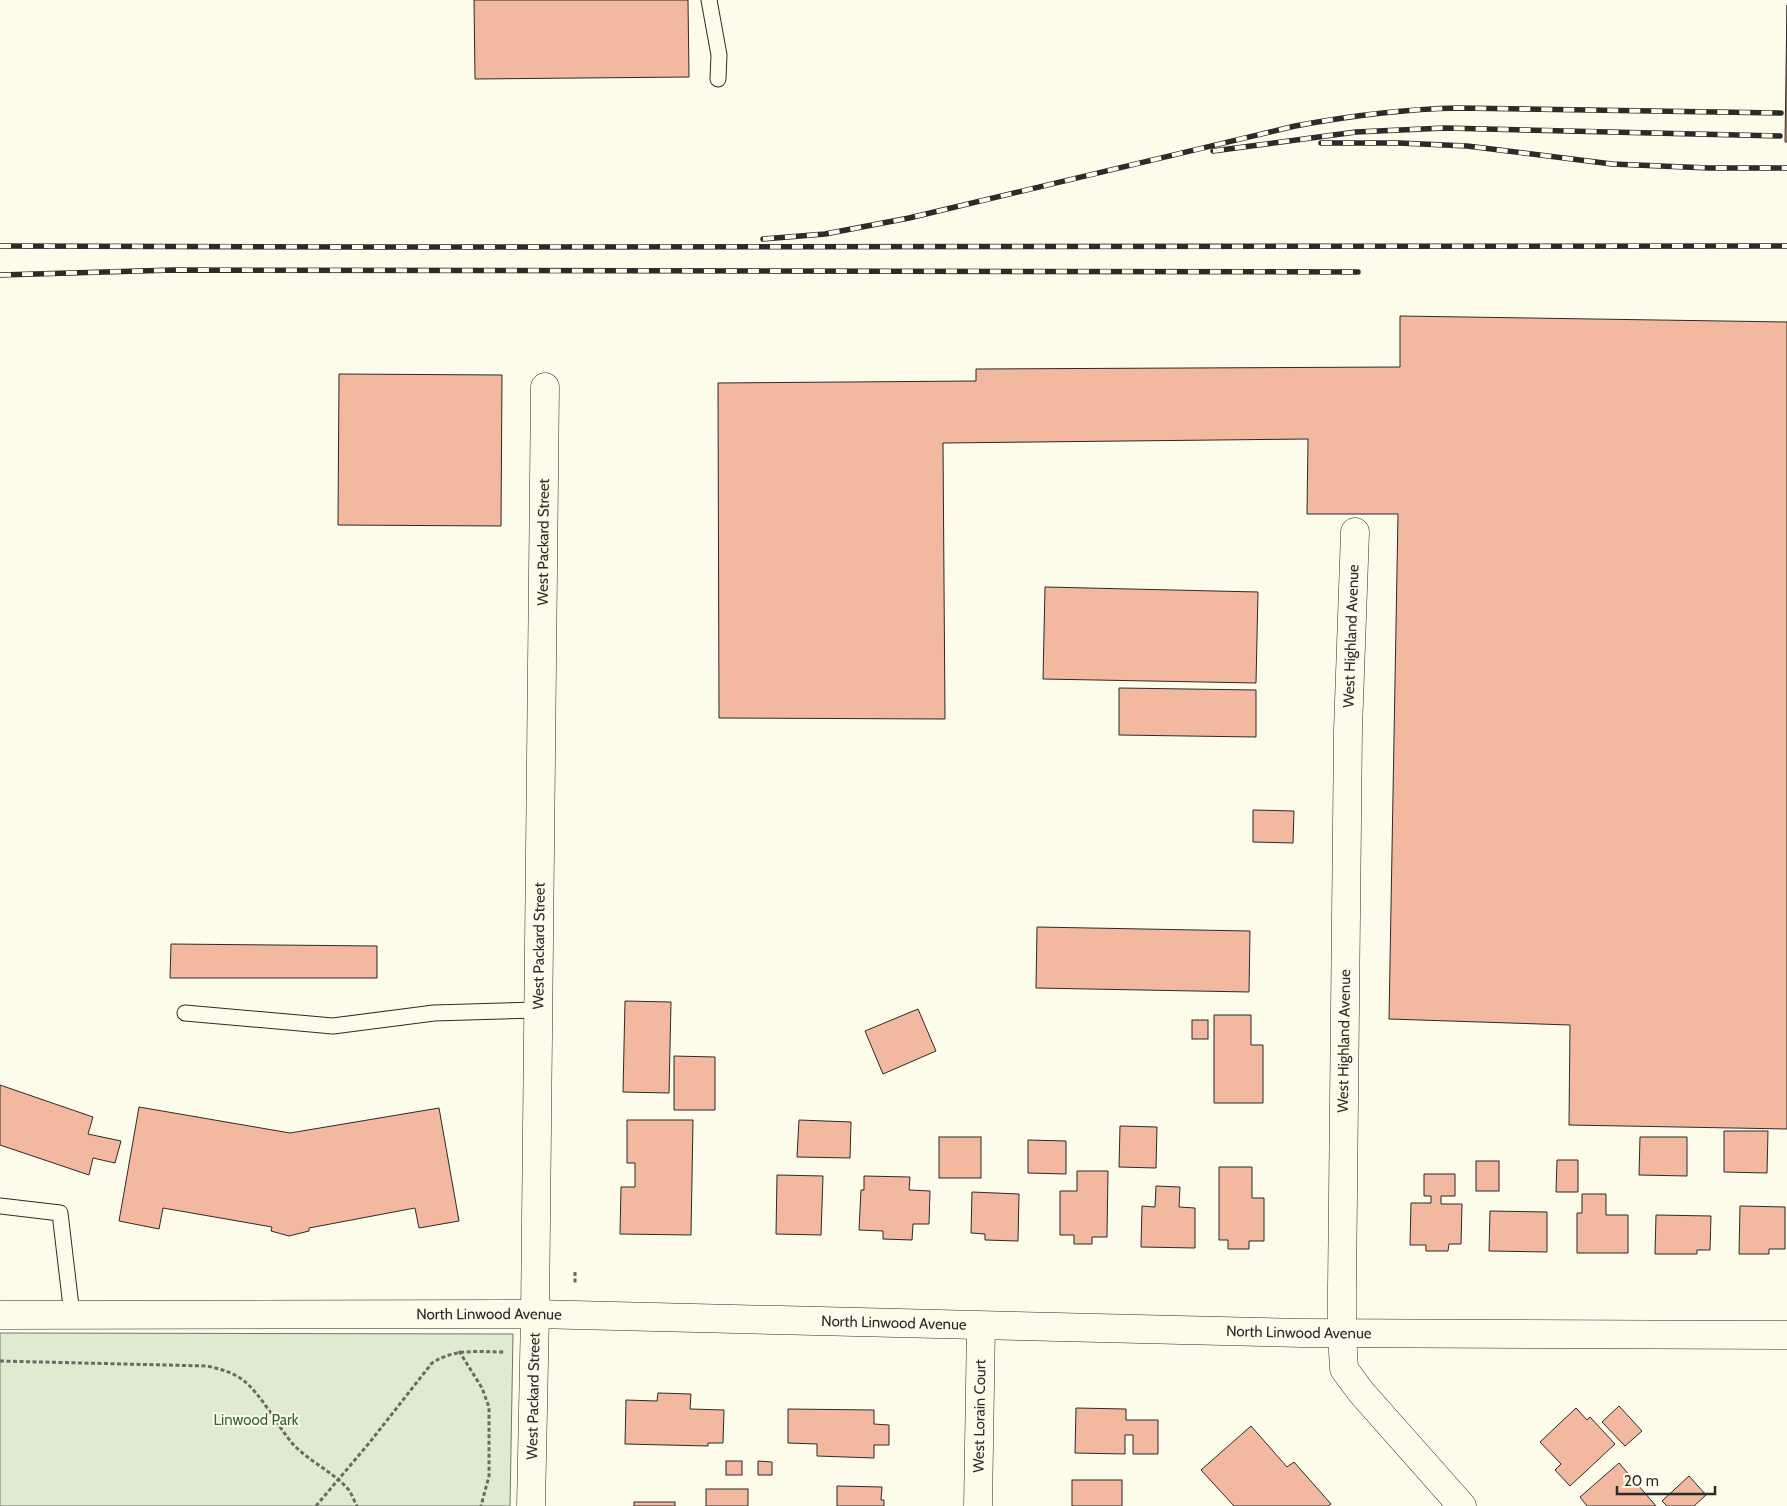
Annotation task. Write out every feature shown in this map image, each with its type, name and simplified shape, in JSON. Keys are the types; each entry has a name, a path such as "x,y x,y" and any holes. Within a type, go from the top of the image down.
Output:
{"street":[{"name":"West Packard Street","path":"531,1506 535,1314 545,387"},
{"name":"West Highland Avenue","path":"1354,532 1348,730 1342,1333 1344,1368 1360,1392 1462,1506"},
{"name":"North Linwood Avenue","path":"0,1315 535,1314 1342,1333 1787,1335"},
{"name":"West Lorain Court","path":"978,1506 981,1326"}],"lane":[{"path":"709,0 719,56 718,79"},
{"path":"185,1013 333,1026 434,1013 538,1010"},
{"path":"0,1206 60,1214 72,1315"}],"path":[{"path":"575,1272 575,1286"},
{"path":"459,1351 482,1388 489,1407 489,1476 482,1506"},
{"path":"316,1506 432,1363 443,1356 459,1351 534,1352"},
{"path":"0,1361 207,1366 228,1372 244,1381 264,1404 293,1444 313,1462 338,1480 349,1491 357,1506"}],"green space":[{"name":"Linwood Park","path":"0,1333 513,1334 510,1506 0,1506"}],"building":[{"path":"474,0 688,0 689,77 475,79"},
{"path":"1787,5 1787,142 1785,142"},
{"path":"1400,316 1787,322 1787,1129 1569,1125 1570,1025 1389,1019 1398,514 1307,514 1308,439 943,443 945,719 719,718 718,383 976,381 976,369 1400,367"},
{"path":"339,374 502,375 501,526 338,525"},
{"path":"1045,587 1258,592 1256,683 1043,679"},
{"path":"1119,688 1256,690 1256,737 1119,735"},
{"path":"1253,810 1294,811 1293,843 1253,842"},
{"path":"1037,927 1250,931 1249,992 1036,988"},
{"path":"171,944 377,946 377,978 170,978"},
{"path":"625,1001 671,1002 669,1093 623,1092"},
{"path":"918,1009 936,1051 883,1074 865,1031"},
{"path":"1214,1015 1251,1015 1251,1045 1263,1045 1263,1103 1214,1103"},
{"path":"1192,1020 1208,1020 1208,1039 1192,1039"},
{"path":"674,1056 715,1057 715,1110 674,1110"},
{"path":"0,1085 93,1117 88,1134 121,1141 115,1163 93,1158 89,1175 0,1145"},
{"path":"139,1107 290,1133 439,1108 459,1221 419,1228 415,1208 309,1228 309,1231 289,1236 271,1231 272,1227 163,1208 159,1229 119,1221"},
{"path":"627,1120 693,1120 691,1235 620,1234 621,1187 635,1187 635,1163 627,1163"},
{"path":"799,1120 851,1122 850,1158 797,1157"},
{"path":"1120,1126 1157,1127 1156,1168 1119,1167"},
{"path":"1724,1131 1768,1131 1767,1173 1724,1172"},
{"path":"939,1137 981,1137 981,1178 939,1178"},
{"path":"1640,1137 1687,1137 1687,1176 1639,1175"},
{"path":"1028,1140 1066,1141 1066,1174 1028,1173"},
{"path":"1557,1160 1578,1160 1578,1192 1556,1192"},
{"path":"1476,1161 1499,1161 1499,1191 1476,1191"},
{"path":"1219,1167 1252,1167 1252,1198 1264,1198 1264,1241 1249,1241 1249,1249 1228,1249 1228,1240 1219,1240"},
{"path":"1077,1171 1108,1171 1107,1237 1092,1237 1092,1244 1074,1244 1074,1235 1060,1235 1060,1191 1077,1191"},
{"path":"1424,1174 1455,1174 1455,1196 1441,1196 1441,1204 1462,1204 1461,1244 1449,1244 1448,1251 1426,1251 1426,1245 1410,1245 1411,1203 1431,1203 1431,1196 1424,1196"},
{"path":"777,1175 823,1176 821,1235 776,1234"},
{"path":"864,1176 910,1177 909,1190 930,1191 929,1224 913,1224 912,1240 883,1239 883,1231 859,1230 861,1190 864,1190"},
{"path":"1156,1186 1180,1187 1179,1207 1195,1208 1195,1248 1141,1247 1142,1206 1155,1207"},
{"path":"972,1192 1019,1194 1018,1241 985,1240 985,1234 971,1233"},
{"path":"1582,1194 1606,1194 1606,1215 1628,1215 1628,1253 1577,1253 1577,1213 1582,1213"},
{"path":"1740,1206 1785,1207 1785,1249 1769,1249 1769,1254 1739,1254"},
{"path":"1490,1211 1547,1212 1547,1252 1489,1251"},
{"path":"1656,1215 1711,1216 1710,1250 1697,1250 1697,1254 1655,1254"},
{"path":"658,1393 691,1394 690,1409 724,1410 723,1443 708,1443 708,1446 625,1444 626,1400 657,1401"},
{"path":"1619,1406 1642,1431 1625,1446 1602,1422"},
{"path":"1076,1408 1126,1409 1126,1420 1158,1420 1158,1454 1133,1454 1133,1435 1125,1435 1125,1454 1075,1453"},
{"path":"1576,1408 1587,1420 1590,1417 1615,1444 1570,1486 1555,1470 1561,1464 1540,1442"},
{"path":"788,1409 874,1410 874,1424 889,1425 889,1445 874,1445 874,1458 817,1456 817,1444 788,1443"},
{"path":"1251,1426 1287,1467 1294,1462 1331,1504 1328,1506 1234,1506 1201,1470"},
{"path":"726,1461 742,1461 742,1475 726,1475"},
{"path":"758,1461 772,1462 772,1475 758,1475"},
{"path":"1619,1463 1656,1506 1587,1506 1580,1497"},
{"path":"1689,1476 1706,1495 1694,1506 1667,1506 1662,1501"},
{"path":"1072,1480 1122,1480 1122,1506 1072,1506"},
{"path":"837,1486 882,1487 881,1500 884,1500 884,1506 837,1506"},
{"path":"706,1489 748,1489 748,1506 706,1506"},
{"path":"634,1502 675,1502 675,1506 634,1506"}],"railway":[{"path":"763,239 825,234 909,218 1295,126 1376,114 1458,108 1781,113"},
{"path":"1213,151 1356,132 1445,128 1780,136"},
{"path":"1321,143 1399,143 1467,146 1612,164 1709,168 1787,168"},
{"path":"0,246 1787,246"},
{"path":"0,275 174,270 1358,272"}]}
